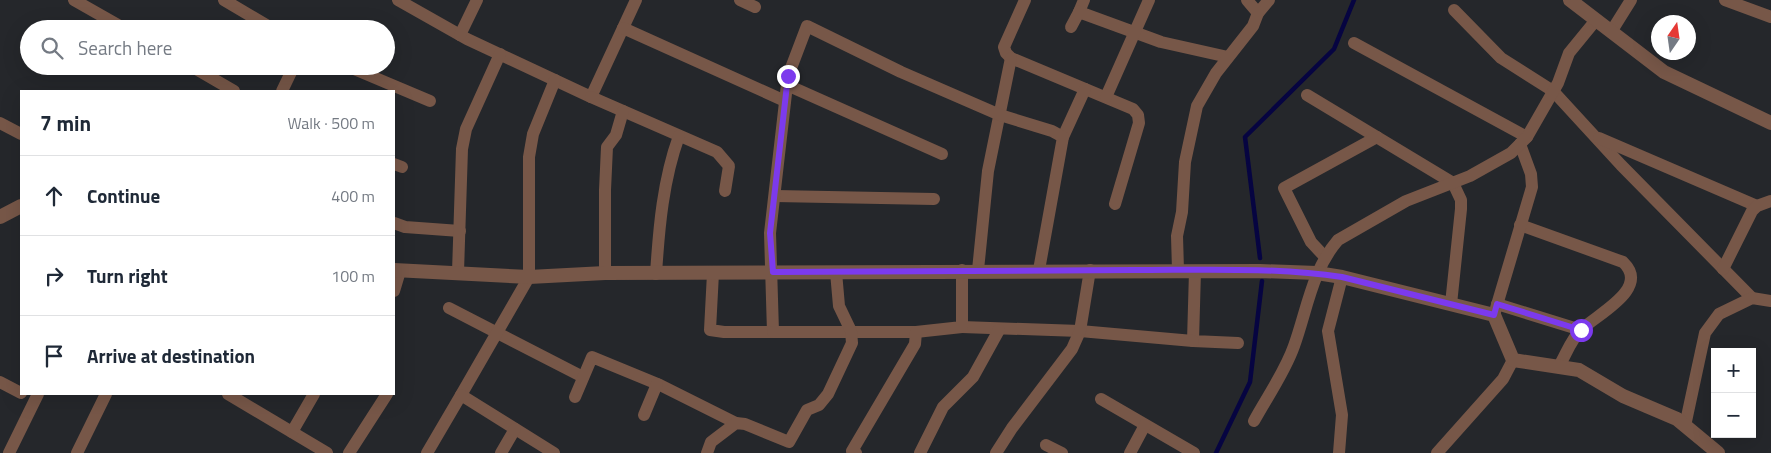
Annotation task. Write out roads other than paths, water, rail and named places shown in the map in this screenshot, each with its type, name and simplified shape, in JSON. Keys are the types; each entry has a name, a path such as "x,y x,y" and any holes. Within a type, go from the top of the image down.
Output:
{"street":[{"path":"74,0 109,20"},
{"path":"224,0 258,20"},
{"path":"398,0 460,35 591,97 717,152 729,166 725,191"},
{"path":"460,35 477,0"},
{"path":"591,97 636,0"},
{"path":"740,0 755,7"},
{"path":"1025,0 1004,47 1006,54 1011,58 1133,109 1138,115 1139,123 1115,204"},
{"path":"1106,98 1149,0"},
{"path":"1247,0 1258,13"},
{"path":"1178,270 1177,236 1182,212 1185,162 1197,106 1228,58 1253,26 1258,13 1269,0"},
{"path":"1570,0 1664,72 1771,123"},
{"path":"1611,32 1631,0"},
{"path":"1726,0 1771,16"},
{"path":"1071,27 1081,6 1136,33 1192,51 1228,58"},
{"path":"1454,10 1501,58 1553,91 1594,136 1752,298"},
{"path":"1254,421 1293,348 1317,273 1325,257 1338,240 1406,201 1470,176 1510,153 1523,140 1553,91 1569,53 1596,20"},
{"path":"773,332 773,272 770,233 774,196 788,76 807,26 902,72 1000,115 1052,131 1063,137"},
{"path":"623,28 785,101"},
{"path":"1354,43 1523,140 1531,174 1532,187 1495,310 1513,360 1503,379 1437,453"},
{"path":"458,272 462,149 466,129 500,54"},
{"path":"978,270 988,171 1011,58"},
{"path":"206,75 232,90"},
{"path":"282,90 290,75"},
{"path":"368,75 430,101"},
{"path":"427,453 528,277 528,157 533,134 555,80"},
{"path":"787,85 942,154"},
{"path":"1039,270 1063,137 1085,89"},
{"path":"1308,94 1453,183 1461,200 1461,209 1451,304"},
{"path":"605,274 607,147 616,135 623,111"},
{"path":"0,123 20,133"},
{"path":"656,274 665,186 670,161 679,136"},
{"path":"1594,136 1757,206"},
{"path":"1325,257 1311,242 1284,188 1377,137"},
{"path":"774,196 934,199"},
{"path":"1723,269 1757,206 1771,201"},
{"path":"0,217 20,208"},
{"path":"395,223 405,227 460,231"},
{"path":"1520,225 1623,262 1631,269 1631,277 1623,297 1581,330 1559,366"},
{"path":"395,284 397,270 528,277 605,274 962,270 1178,270 1317,273 1342,277 1451,304 1495,310 1581,330"},
{"path":"962,270 962,327"},
{"path":"996,453 1012,428 1072,349 1080,331 1090,270"},
{"path":"1193,342 1195,271"},
{"path":"575,396 592,357 656,384 736,423 745,424 789,442 806,410 818,405 828,394 852,343 851,331 839,306 836,272"},
{"path":"712,273 710,330 724,332 916,332 962,327 999,330 1080,331 1193,342 1238,343"},
{"path":"1339,453 1342,415 1328,331 1342,277"},
{"path":"1685,426 1706,333 1719,314 1752,298 1771,301"},
{"path":"449,308 583,377"},
{"path":"920,453 943,407 973,377 999,330"},
{"path":"853,452 915,344 916,332"},
{"path":"1513,360 1579,370 1623,396 1677,419 1718,453"},
{"path":"0,382 20,393"},
{"path":"644,415 656,384"},
{"path":"77,453 106,395"},
{"path":"230,395 327,453"},
{"path":"292,432 313,395"},
{"path":"349,453 386,395"},
{"path":"461,395 554,453"},
{"path":"9,453 36,397"},
{"path":"1101,399 1194,453"},
{"path":"707,453 711,442 736,423"},
{"path":"1130,453 1145,425"},
{"path":"501,453 516,429"},
{"path":"1046,445 1062,453"}],"waterway":[{"path":"1260,258 1245,137 1334,49 1354,0"},
{"path":"1216,453 1250,382 1262,281"}]}
